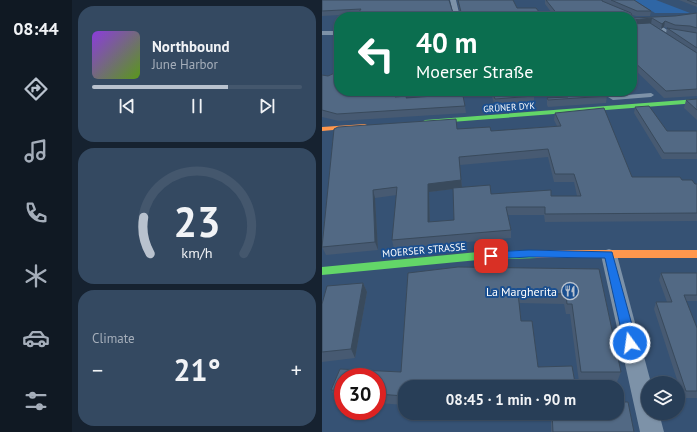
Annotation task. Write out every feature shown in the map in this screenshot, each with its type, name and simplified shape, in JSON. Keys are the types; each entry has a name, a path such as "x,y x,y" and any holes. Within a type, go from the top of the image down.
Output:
{"street":[{"path":"453,0 456,12"},
{"path":"647,22 663,18"},
{"path":"322,34 334,33"},
{"name":"GRÜNER DYK","path":"415,123 697,102"},
{"path":"322,129 376,126"},
{"name":"MOERSER STRASSE","path":"322,271 478,256 529,254 697,254"},
{"path":"609,255 652,432"}],"lane":[{"path":"647,22 672,35 690,34 697,37"},
{"path":"647,22 668,38"},
{"path":"637,95 651,94"},
{"path":"605,96 615,109"},
{"path":"610,96 613,98 632,96"}],"shaded area":[{"path":"626,0 656,0 690,13 655,13 642,5"}],"building":[{"path":"322,0 449,0 453,12 359,12 361,9 322,11"},
{"path":"458,0 513,0 517,8 536,8 539,12 461,12"},
{"path":"546,0 602,0 629,12 556,12"},
{"path":"611,0 634,0 651,11 637,11"},
{"path":"687,0 697,0 697,4"},
{"path":"697,13 697,28 675,25 665,21 662,24 652,18 637,20 637,18 675,16"},
{"path":"650,23 697,53 697,89 666,91 637,65 637,24"},
{"path":"667,28 697,33 697,48"},
{"path":"334,73 334,96 407,96 406,98 463,96 465,106 337,114 322,110 322,75 328,76"},
{"path":"494,96 534,96 495,99"},
{"path":"567,96 607,96 548,100 547,98 568,97"},
{"path":"697,99 697,110 686,100"},
{"path":"649,106 667,131 697,131 697,153 664,153 635,107"},
{"path":"604,108 632,177 680,177 682,180 692,180 695,184 697,184 697,213 545,214 545,207 506,207 511,230 392,240 397,187 373,190 375,242 322,247 334,129 338,127 456,119 457,129 490,127 491,131 561,126 555,113","holes":["548,149 555,174 574,174 581,196 551,196 551,190 491,194 490,185 453,188 454,220 428,222 428,184 461,180 459,157"]},
{"path":"458,267 599,269 621,372 581,372 572,304 567,304 566,294 518,293 521,321 532,321 538,367 572,366 574,380 398,380 398,396 386,395 386,371 401,372 408,273"},
{"path":"661,273 697,273 697,295 684,295 697,328 697,391 686,391 685,376 681,376 656,302 672,302"},
{"path":"363,283 351,349 322,352 322,304 327,286"},
{"path":"334,383 334,390 331,390"},
{"path":"624,402 628,402 634,432 553,432 552,420 624,420"}],"traffic: fast":[{"path":"425,122 697,101"},
{"path":"322,271 478,256 537,254"}],"traffic: slow":[{"path":"322,129 365,126"},
{"path":"537,254 697,254"}],"place":[{"name":"La Margherita","path":"570,291"}],"route":[{"path":"491,256 529,254 609,255 630,343"}]}
